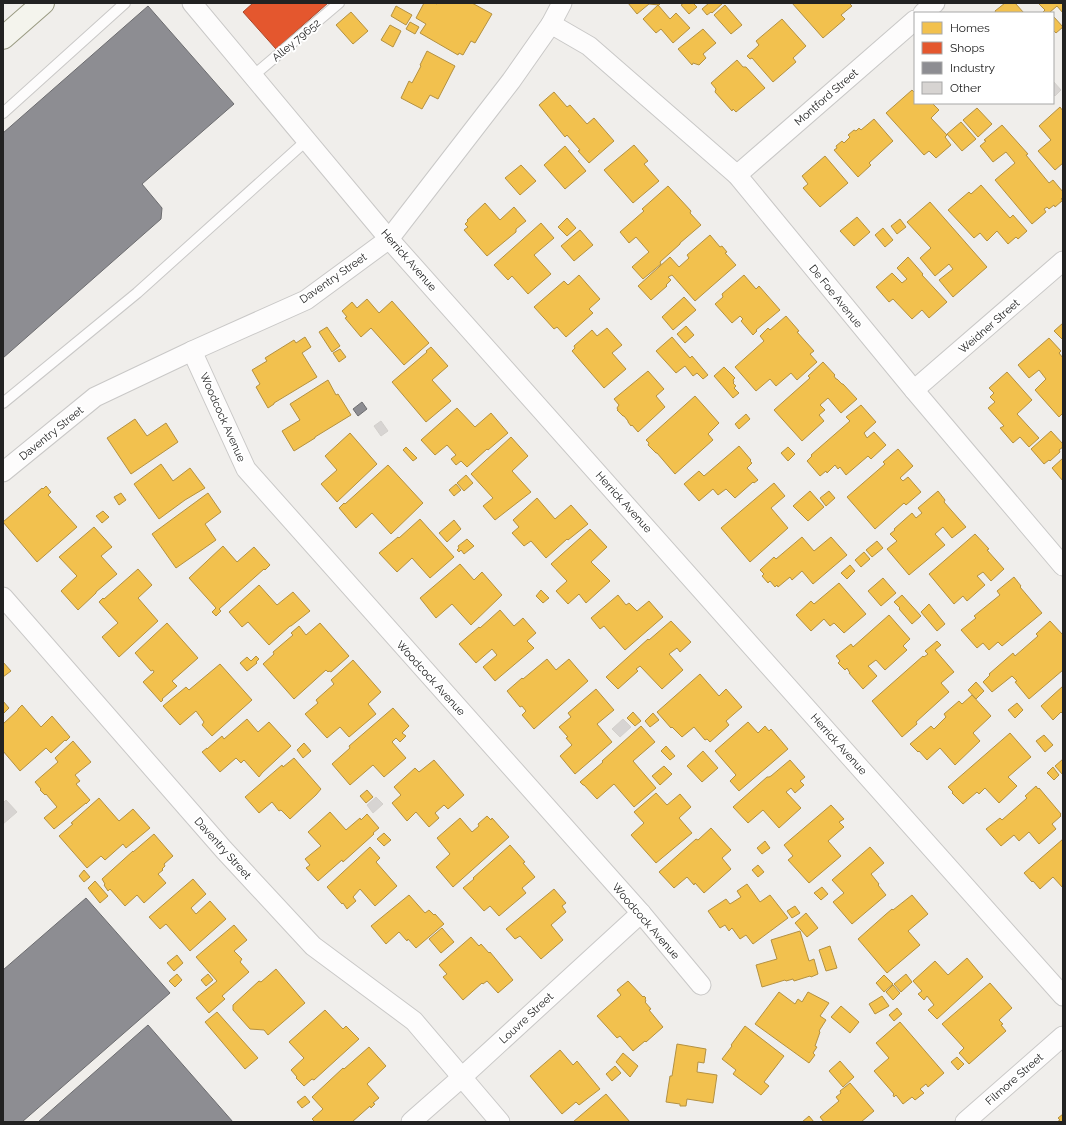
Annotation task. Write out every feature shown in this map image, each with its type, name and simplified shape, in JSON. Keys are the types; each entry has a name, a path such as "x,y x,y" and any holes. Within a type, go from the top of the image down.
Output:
{"street":[{"path":"3,38 43,3"},
{"name":"Herrick Avenue","path":"192,3 389,239 1063,996"},
{"name":"Daventry Street","path":"3,472 95,397 192,351 306,300 389,239 511,81 551,24 562,3"},
{"path":"924,12 935,3"},
{"name":"Montford Street","path":"737,175 914,21"},
{"name":"De Foe Avenue","path":"551,24 589,46 737,175 914,390 1063,566"},
{"name":"Weidner Street","path":"914,390 1063,261"},
{"name":"Woodcock Avenue","path":"192,351 246,469 641,913 701,986"},
{"name":"Daventry Street","path":"3,597 224,850 313,946 414,1021 500,1122"},
{"name":"Louvre Street","path":"410,1122 461,1078 641,913"},
{"name":"Filmore Street","path":"965,1122 1063,1036"}],"lane":[{"path":"3,113 125,3"},
{"name":"Alley 79652","path":"253,76 339,3"},
{"path":"3,403 136,293 307,140"}],"building: Homes":[{"path":"424,3 472,3 492,14 475,43 471,41 463,55 459,53 458,55 420,33 426,24 416,18"},
{"path":"628,3 661,3 659,5 649,4 637,14"},
{"path":"684,3 693,3 697,7 689,14 681,5"},
{"path":"709,3 723,3 712,13 711,12 707,15 702,9"},
{"path":"792,3 849,3 852,6 841,15 845,19 823,38"},
{"path":"1005,3 1015,3 1023,12 996,12"},
{"path":"1038,3 1063,3 1063,13 1057,6 1050,12 1043,12 1045,10"},
{"path":"658,5 670,19 676,13 690,28 673,43 661,29 656,33 643,19"},
{"path":"725,5 742,25 731,34 714,15"},
{"path":"396,6 412,15 406,25 391,16"},
{"path":"351,12 368,31 353,44 336,25"},
{"path":"1054,17 1063,27 1056,33 1054,31"},
{"path":"782,19 806,46 793,58 796,62 773,82 752,58 750,59 747,56 759,45 756,41"},
{"path":"410,22 419,27 415,34 406,29"},
{"path":"390,25 401,31 393,47 381,40"},
{"path":"703,29 716,43 703,54 706,58 699,65 693,63 692,65 678,49"},
{"path":"427,51 455,66 438,99 430,95 422,109 401,98 409,81 412,83"},
{"path":"737,60 743,67 746,67 765,88 736,112 733,109 732,111 715,92 716,89 711,83"},
{"path":"912,90 914,92 914,104 933,104 939,110 931,118 947,135 945,137 951,145 936,158 929,151 924,155 886,113"},
{"path":"554,92 567,107 570,105 587,124 594,118 614,141 589,163 578,151 580,150 567,135 565,137 539,105"},
{"path":"1060,107 1063,111 1063,163 1055,170 1038,151 1051,140 1039,126"},
{"path":"977,108 992,124 978,137 963,120"},
{"path":"874,119 893,141 869,163 871,165 858,177 834,150 842,141 844,143 850,137 848,135 854,130 856,131 859,128 861,130"},
{"path":"961,122 976,139 962,151 947,134"},
{"path":"1002,125 1028,154 1026,155 1049,183 1053,180 1063,192 1063,197 1061,199 1063,200 1055,207 1054,205 1049,209 1047,207 1044,209 1046,212 1032,224 995,180 1015,163 1006,152 993,162 980,146 986,141 984,140"},
{"path":"634,145 648,161 644,164 659,181 633,203 604,170"},
{"path":"565,146 586,171 565,189 544,165"},
{"path":"825,156 848,183 820,207 803,188 808,184 802,176"},
{"path":"521,165 536,181 520,195 505,178"},
{"path":"981,185 1010,218 1013,215 1027,231 1018,239 1016,237 1008,244 997,231 987,241 980,233 974,238 948,210 969,192 971,194"},
{"path":"668,186 691,211 690,213 701,225 660,262 661,264 643,279 632,267 649,252 636,237 629,243 620,232 644,211 642,209"},
{"path":"930,202 987,267 953,297 939,280 953,269 949,264 935,276 920,258 931,248 907,222"},
{"path":"485,203 500,220 514,207 526,221 516,229 516,232 487,256 464,230 468,227 465,224 468,221 467,220"},
{"path":"857,217 870,232 854,246 840,231"},
{"path":"567,218 576,228 567,236 558,227"},
{"path":"900,219 906,227 897,234 891,226"},
{"path":"541,223 554,238 534,255 551,274 528,294 512,276 508,280 494,265"},
{"path":"883,228 893,240 885,247 875,235"},
{"path":"580,230 593,245 574,261 561,246"},
{"path":"710,235 720,247 722,246 727,252 725,253 736,265 695,301 672,275 668,277 671,280 666,285 667,286 651,300 638,286 670,257 679,267 689,258 687,255"},
{"path":"908,257 923,274 922,275 947,302 929,318 922,310 912,319 893,299 889,302 876,287 892,273 902,283 907,279 897,268"},
{"path":"579,275 600,299 589,309 593,313 566,337 557,327 554,329 534,307 564,281 568,285"},
{"path":"744,275 756,289 759,286 780,310 756,330 757,331 753,335 741,321 743,319 740,316 732,323 715,304 723,297 722,294"},
{"path":"684,297 696,310 673,330 662,317"},
{"path":"367,299 379,313 392,301 429,343 404,365 371,328 361,337 345,318 347,317 342,311 352,302 357,308"},
{"path":"786,316 799,331 797,332 814,351 810,354 817,362 797,380 791,373 776,386 770,379 756,391 735,367 764,341 760,336 768,328 770,330"},
{"path":"1063,323 1063,340 1054,331"},
{"path":"686,326 694,335 685,343 677,334"},
{"path":"327,327 340,346 332,352 319,332"},
{"path":"607,328 622,345 612,353 626,369 604,388 572,351 575,348 574,346 592,330 597,336"},
{"path":"305,337 311,347 302,353 317,377 268,408 256,387 260,384 252,370 267,361 265,358 294,340 296,343"},
{"path":"672,337 690,358 692,356 708,375 703,379 697,373 693,376 685,366 676,373 656,351"},
{"path":"1049,338 1061,351 1059,353 1063,358 1063,413 1059,417 1035,390 1046,379 1039,370 1029,378 1018,365"},
{"path":"431,347 448,366 432,380 451,401 426,422 392,382"},
{"path":"340,349 346,357 339,362 333,353"},
{"path":"823,362 835,375 834,376 836,379 843,384 857,399 841,413 828,398 820,405 825,410 819,415 824,421 802,441 774,410 810,378 808,376"},
{"path":"724,367 735,378 733,383 736,386 734,388 739,393 733,398 714,376"},
{"path":"648,371 664,389 656,396 665,407 638,432 617,410 619,405 614,399"},
{"path":"1007,372 1032,400 1017,414 1039,438 1029,447 1020,437 1013,443 1000,428 1004,426 988,408 995,402 990,397 994,393 989,388"},
{"path":"328,380 336,395 338,394 351,415 294,451 282,431 300,420 290,404"},
{"path":"695,396 719,423 708,434 713,440 675,474 648,445 649,443 646,440"},
{"path":"861,405 876,422 864,433 867,438 874,432 886,445 871,459 868,456 846,475 840,467 838,469 835,465 827,473 826,471 820,476 807,461 812,456 811,455 850,421 846,417"},
{"path":"457,408 475,427 491,413 508,433 467,467 461,461 456,465 451,459 456,455 447,445 435,455 421,440"},
{"path":"746,414 750,419 739,429 735,424"},
{"path":"135,419 147,436 166,423 178,442 131,474 107,438"},
{"path":"1051,431 1063,444 1063,447 1059,450 1060,452 1050,461 1049,460 1044,464 1031,449"},
{"path":"350,433 377,464 337,502 321,484 337,470 325,456"},
{"path":"511,437 528,456 512,471 531,492 495,520 483,506 493,498 471,474"},
{"path":"739,446 751,460 750,461 752,463 747,468 758,480 754,483 753,482 735,498 726,489 718,495 713,489 699,501 684,484 699,471 704,476"},
{"path":"406,447 417,458 413,461 403,450"},
{"path":"788,447 795,454 788,461 781,453"},
{"path":"898,449 913,466 900,478 903,481 908,477 921,492 906,505 904,503 875,529 847,497 885,464 883,462"},
{"path":"1063,458 1063,481 1052,468"},
{"path":"161,464 173,481 190,468 205,488 185,500 159,519 134,484"},
{"path":"388,465 423,503 391,534 372,513 356,528 339,508"},
{"path":"466,475 473,483 464,491 457,483"},
{"path":"774,483 785,496 771,508 788,528 750,562 721,528"},
{"path":"456,484 461,490 454,496 449,490"},
{"path":"46,486 51,492 48,495 77,527 37,562 3,522"},
{"path":"810,491 824,507 808,521 793,506"},
{"path":"829,491 835,498 826,506 820,498"},
{"path":"938,491 945,500 944,502 966,527 952,538 943,527 935,534 945,545 909,575 887,549 897,541 890,534 912,513 916,518 922,513 918,508"},
{"path":"121,493 126,500 119,505 114,497"},
{"path":"208,493 221,512 205,524 216,540 176,568 152,534"},
{"path":"537,498 555,519 571,505 588,524 568,540 567,539 546,558 531,541 524,546 512,533 519,527 513,520"},
{"path":"103,511 109,517 102,523 96,516"},
{"path":"420,519 454,557 430,578 412,558 397,572 379,553 398,537 399,538"},
{"path":"454,520 461,529 447,542 439,533"},
{"path":"94,527 112,547 101,556 117,574 78,610 61,591 77,576 59,557"},
{"path":"590,529 607,547 591,562 610,581 586,603 579,594 568,604 556,591 567,581 551,564"},
{"path":"975,534 989,549 987,550 1004,569 991,581 983,572 977,576 985,585 967,601 963,596 954,604 929,574"},
{"path":"802,537 814,551 831,537 847,555 813,584 802,571 792,580 790,577 778,587 777,585 775,587 770,581 768,583 762,576 764,574 760,570 774,557 776,559"},
{"path":"467,539 474,546 464,554 461,550 459,552 457,550 459,548 458,546"},
{"path":"877,541 883,548 872,557 866,550"},
{"path":"223,546 237,562 254,547 270,565 219,609 221,611 216,616 212,612 216,608 189,578"},
{"path":"864,552 870,559 861,567 855,560"},
{"path":"460,564 474,580 482,572 502,595 471,625 452,604 436,618 420,598"},
{"path":"850,565 855,571 847,579 841,573"},
{"path":"138,569 152,585 138,598 158,621 119,657 102,637 118,623 99,602"},
{"path":"1014,577 1021,586 1020,587 1042,613 1002,646 998,642 989,650 983,643 977,648 961,630 976,618 974,616 1000,595 997,591"},
{"path":"883,578 896,593 881,606 868,591"},
{"path":"839,583 866,614 844,633 834,623 830,626 824,619 811,631 796,615 811,601 814,604"},
{"path":"259,585 277,605 293,592 310,611 290,626 269,645 248,622 242,627 229,612"},
{"path":"541,590 549,598 543,603 536,596"},
{"path":"618,595 626,605 629,603 637,611 649,601 663,617 625,650 604,626 600,629 591,618"},
{"path":"902,595 921,616 912,624 894,602"},
{"path":"929,604 945,624 937,631 921,612"},
{"path":"500,610 514,626 523,618 536,633 527,641 534,648 495,681 483,667 497,655 492,649 476,663 459,644"},
{"path":"889,615 910,639 903,646 907,650 885,670 876,660 868,666 877,676 863,689 849,673 847,668 845,670 838,663 840,661 836,656 851,644 853,647"},
{"path":"671,621 691,642 680,652 677,648 669,654 683,670 662,689 640,666 636,669 638,671 618,689 606,677 648,639 649,640"},
{"path":"1050,621 1063,635 1063,670 1029,699 1012,676 992,692 983,682 990,675 989,674 1013,653 1015,656 1038,636 1036,634"},
{"path":"167,623 198,658 172,681 177,686 162,699 163,700 161,702 143,682 154,672 153,670 151,671 135,653"},
{"path":"320,623 349,656 331,672 326,670 294,699 263,664 274,654 273,652 293,635 291,633 299,626 306,635"},
{"path":"937,641 941,645 935,650 954,672 941,683 949,692 902,737 872,701 923,656 924,657 928,654 925,651"},
{"path":"256,656 259,659 256,662 257,663 247,671 240,663 247,657 251,661"},
{"path":"547,659 556,670 569,659 588,681 534,729 522,715 526,711 522,706 520,707 507,691"},
{"path":"353,660 381,692 368,704 376,714 349,737 340,727 327,738 305,714 318,703 316,700 334,684 331,680"},
{"path":"3,662 11,671 3,677"},
{"path":"220,664 252,700 212,736 202,725 204,722 196,711 180,725 163,706 186,687 189,690"},
{"path":"700,674 719,696 726,689 742,707 726,721 729,725 710,742 707,739 705,740 694,727 682,737 672,727 671,728 657,712"},
{"path":"976,682 984,691 976,699 968,690"},
{"path":"1063,686 1063,714 1061,712 1053,720 1041,706"},
{"path":"596,689 614,710 597,724 612,742 575,774 560,756 572,745 566,738 568,737 559,727 571,717 568,713"},
{"path":"972,695 991,716 973,733 980,741 955,765 940,748 927,760 910,744 931,726 934,729 946,717 944,714 959,701 962,704"},
{"path":"3,701 9,708 3,714"},
{"path":"1017,703 1023,710 1015,718 1008,710"},
{"path":"22,705 41,727 52,716 70,737 51,753 46,748 20,771 3,751 3,724"},
{"path":"393,708 409,726 402,733 406,736 400,742 396,738 392,742 406,758 384,777 373,765 350,785 332,764 350,748 349,746"},
{"path":"633,712 641,721 635,726 627,718"},
{"path":"653,713 659,720 650,727 645,721"},
{"path":"247,719 258,732 269,722 291,746 259,777 244,760 241,763 236,758 220,772 202,752 222,736 224,739"},
{"path":"748,722 758,733 765,726 769,731 771,729 788,749 739,791 730,781 736,775 715,751"},
{"path":"641,726 655,742 633,761 656,788 634,807 614,784 597,799 580,782"},
{"path":"1010,733 1031,757 1008,777 1017,786 999,803 985,788 979,794 977,792 963,804 948,787"},
{"path":"1044,735 1053,745 1045,752 1036,741"},
{"path":"73,741 91,762 75,775 80,781 76,784 90,800 54,829 44,818 57,807 46,794 45,795 40,790 41,789 35,782 58,762 55,758"},
{"path":"304,743 311,751 303,758 297,750"},
{"path":"666,746 675,756 670,760 661,751"},
{"path":"703,751 718,768 702,782 687,766"},
{"path":"294,758 321,789 290,819 281,810 279,811 272,802 259,813 245,797 282,765 283,767"},
{"path":"1063,759 1063,775 1055,766"},
{"path":"434,760 464,795 448,809 444,805 435,813 439,818 429,827 416,812 407,821 392,803 401,795 394,787 415,768 419,772"},
{"path":"790,760 805,777 800,781 804,785 795,793 791,788 786,792 801,808 779,828 763,810 748,823 733,807 767,777 771,776"},
{"path":"664,766 672,774 660,785 652,776"},
{"path":"1053,767 1059,775 1054,780 1047,773"},
{"path":"1036,786 1061,814 1061,816 1052,824 1056,829 1039,844 1029,832 1019,841 1014,835 1001,846 986,829 1000,818 1002,820 1027,798 1025,796"},
{"path":"367,790 373,797 366,803 360,796"},
{"path":"656,793 667,805 680,794 691,807 679,818 692,833 656,863 631,835 644,823 634,812"},
{"path":"99,798 119,821 133,809 150,828 126,848 123,844 105,860 101,856 87,868 59,836"},
{"path":"831,805 844,819 839,822 844,827 828,841 841,856 809,883 788,860 793,856 784,845"},
{"path":"330,812 346,830 367,814 379,828 343,862 342,860 318,881 306,868 310,865 305,859 321,846 308,832"},
{"path":"487,816 491,820 492,818 509,837 453,887 436,867 450,854 437,838 460,818 472,832"},
{"path":"711,828 731,850 722,858 731,869 704,893 687,877 674,888 659,872 696,839 698,840"},
{"path":"384,833 391,840 384,846 377,839"},
{"path":"154,834 173,856 164,864 165,866 162,869 163,870 158,874 166,883 144,903 137,895 125,906 110,889 108,891 102,879"},
{"path":"1063,839 1063,888 1053,877 1040,889 1024,873"},
{"path":"765,841 770,848 762,854 757,848"},
{"path":"510,845 525,862 523,863 535,877 522,888 526,893 499,916 490,906 484,911 463,888"},
{"path":"370,847 380,858 376,862 397,886 375,906 360,889 353,897 356,901 347,909 327,887"},
{"path":"870,847 884,863 871,874 886,895 852,924 833,902 844,893 832,880"},
{"path":"758,865 764,872 758,877 752,870"},
{"path":"84,870 90,877 84,882 79,876"},
{"path":"193,879 206,894 191,908 196,914 210,901 226,919 190,951 166,924 160,929 149,917"},
{"path":"95,881 108,896 100,903 88,888"},
{"path":"747,884 760,902 770,895 788,918 753,944 746,935 740,939 732,928 729,931 725,925 720,928 708,911 726,899 730,904 741,897 737,891"},
{"path":"822,887 828,894 821,900 814,893"},
{"path":"554,889 566,903 562,906 566,912 551,925 563,940 541,959 520,936 515,939 506,929"},
{"path":"409,895 425,913 429,910 444,924 416,948 399,932 386,944 371,926"},
{"path":"912,895 928,914 908,931 920,945 887,973 858,939 892,909 893,910"},
{"path":"795,906 800,913 792,918 787,911"},
{"path":"806,913 818,928 807,937 795,923"},
{"path":"234,925 247,940 234,951 242,959 240,962 249,972 222,996 225,999 209,1013 196,998 217,981 196,957"},
{"path":"442,928 454,942 441,953 429,939"},
{"path":"800,931 809,961 814,959 818,974 794,981 793,979 785,980 762,987 756,965 777,959 771,940"},
{"path":"471,937 479,946 481,944 489,953 490,952 513,980 498,993 487,981 483,984 482,983 463,1000 443,977 447,974 439,965"},
{"path":"830,946 837,968 826,971 819,950"},
{"path":"177,955 183,963 174,971 167,963"},
{"path":"967,958 983,977 937,1019 928,1010 934,1005 927,996 924,1000 918,994 922,991 913,981 935,961 948,975"},
{"path":"276,969 305,1003 268,1035 264,1030 250,1029 233,1010 233,1005 259,981 261,982"},
{"path":"177,974 182,980 175,987 169,981"},
{"path":"208,974 213,980 206,986 201,980"},
{"path":"906,974 912,982 901,992 894,984"},
{"path":"884,975 893,984 884,992 876,983"},
{"path":"628,981 643,997 644,996 646,998 645,1002 651,1009 649,1010 663,1027 633,1051 620,1036 617,1038 597,1016 621,995 617,990"},
{"path":"990,983 1012,1008 999,1020 1003,1024 1001,1025 1006,1031 969,1064 959,1053 964,1048 942,1024"},
{"path":"893,985 900,993 893,1000 886,992"},
{"path":"779,992 795,1004 798,999 802,1002 808,992 829,1003 820,1016 826,1020 819,1031 820,1032 815,1046 817,1047 813,1053 815,1055 809,1063 755,1024"},
{"path":"882,996 889,1006 875,1014 869,1004"},
{"path":"841,1006 859,1022 850,1033 831,1017"},
{"path":"897,1008 902,1014 894,1021 889,1015"},
{"path":"325,1010 343,1029 346,1026 359,1039 314,1080 312,1079 304,1086 291,1070 304,1058 289,1042"},
{"path":"217,1012 258,1058 245,1069 205,1022"},
{"path":"900,1022 944,1073 928,1087 926,1084 920,1089 924,1093 915,1100 912,1097 903,1104 896,1095 894,1097 894,1094 874,1071 889,1058 876,1043"},
{"path":"745,1026 784,1056 764,1082 769,1086 761,1095 733,1074 736,1070 722,1059"},
{"path":"677,1044 706,1049 704,1063 698,1062 697,1072 717,1075 713,1103 687,1099 686,1106 680,1106 680,1104 666,1102"},
{"path":"369,1047 386,1066 367,1084 379,1098 373,1103 375,1104 371,1108 370,1106 352,1122 315,1122 312,1119 323,1109 312,1097 343,1068 344,1069"},
{"path":"560,1050 573,1065 577,1061 600,1089 579,1105 576,1102 562,1114 530,1076"},
{"path":"623,1053 638,1066 630,1077 616,1062"},
{"path":"957,1057 964,1064 958,1070 951,1062"},
{"path":"840,1061 854,1077 843,1087 829,1071"},
{"path":"615,1066 621,1073 612,1081 606,1074"},
{"path":"850,1083 874,1111 861,1122 824,1122 820,1117 839,1101 836,1097 841,1093 840,1091"},
{"path":"606,1094 630,1122 573,1122"},
{"path":"305,1096 310,1102 302,1108 297,1102"},
{"path":"1063,1114 1063,1122 1057,1122 1060,1120 1058,1118"},
{"path":"809,1116 814,1122 802,1122"}],"building: Shops":[{"path":"253,3 328,3 276,49 243,12"}],"building: Industry":[{"path":"148,6 234,104 142,184 162,208 161,219 3,358 3,133"},
{"path":"362,402 367,409 358,416 353,409"},
{"path":"86,898 170,993 22,1122 3,1122 3,970"},
{"path":"148,1025 233,1122 38,1122"}],"building: Other":[{"path":"1054,82 1061,90 1055,96 1054,95"},
{"path":"381,421 388,431 381,436 374,426"},
{"path":"623,719 631,727 620,737 612,729"},
{"path":"376,797 383,804 373,813 367,805"},
{"path":"6,800 17,812 3,824 3,803"}]}
